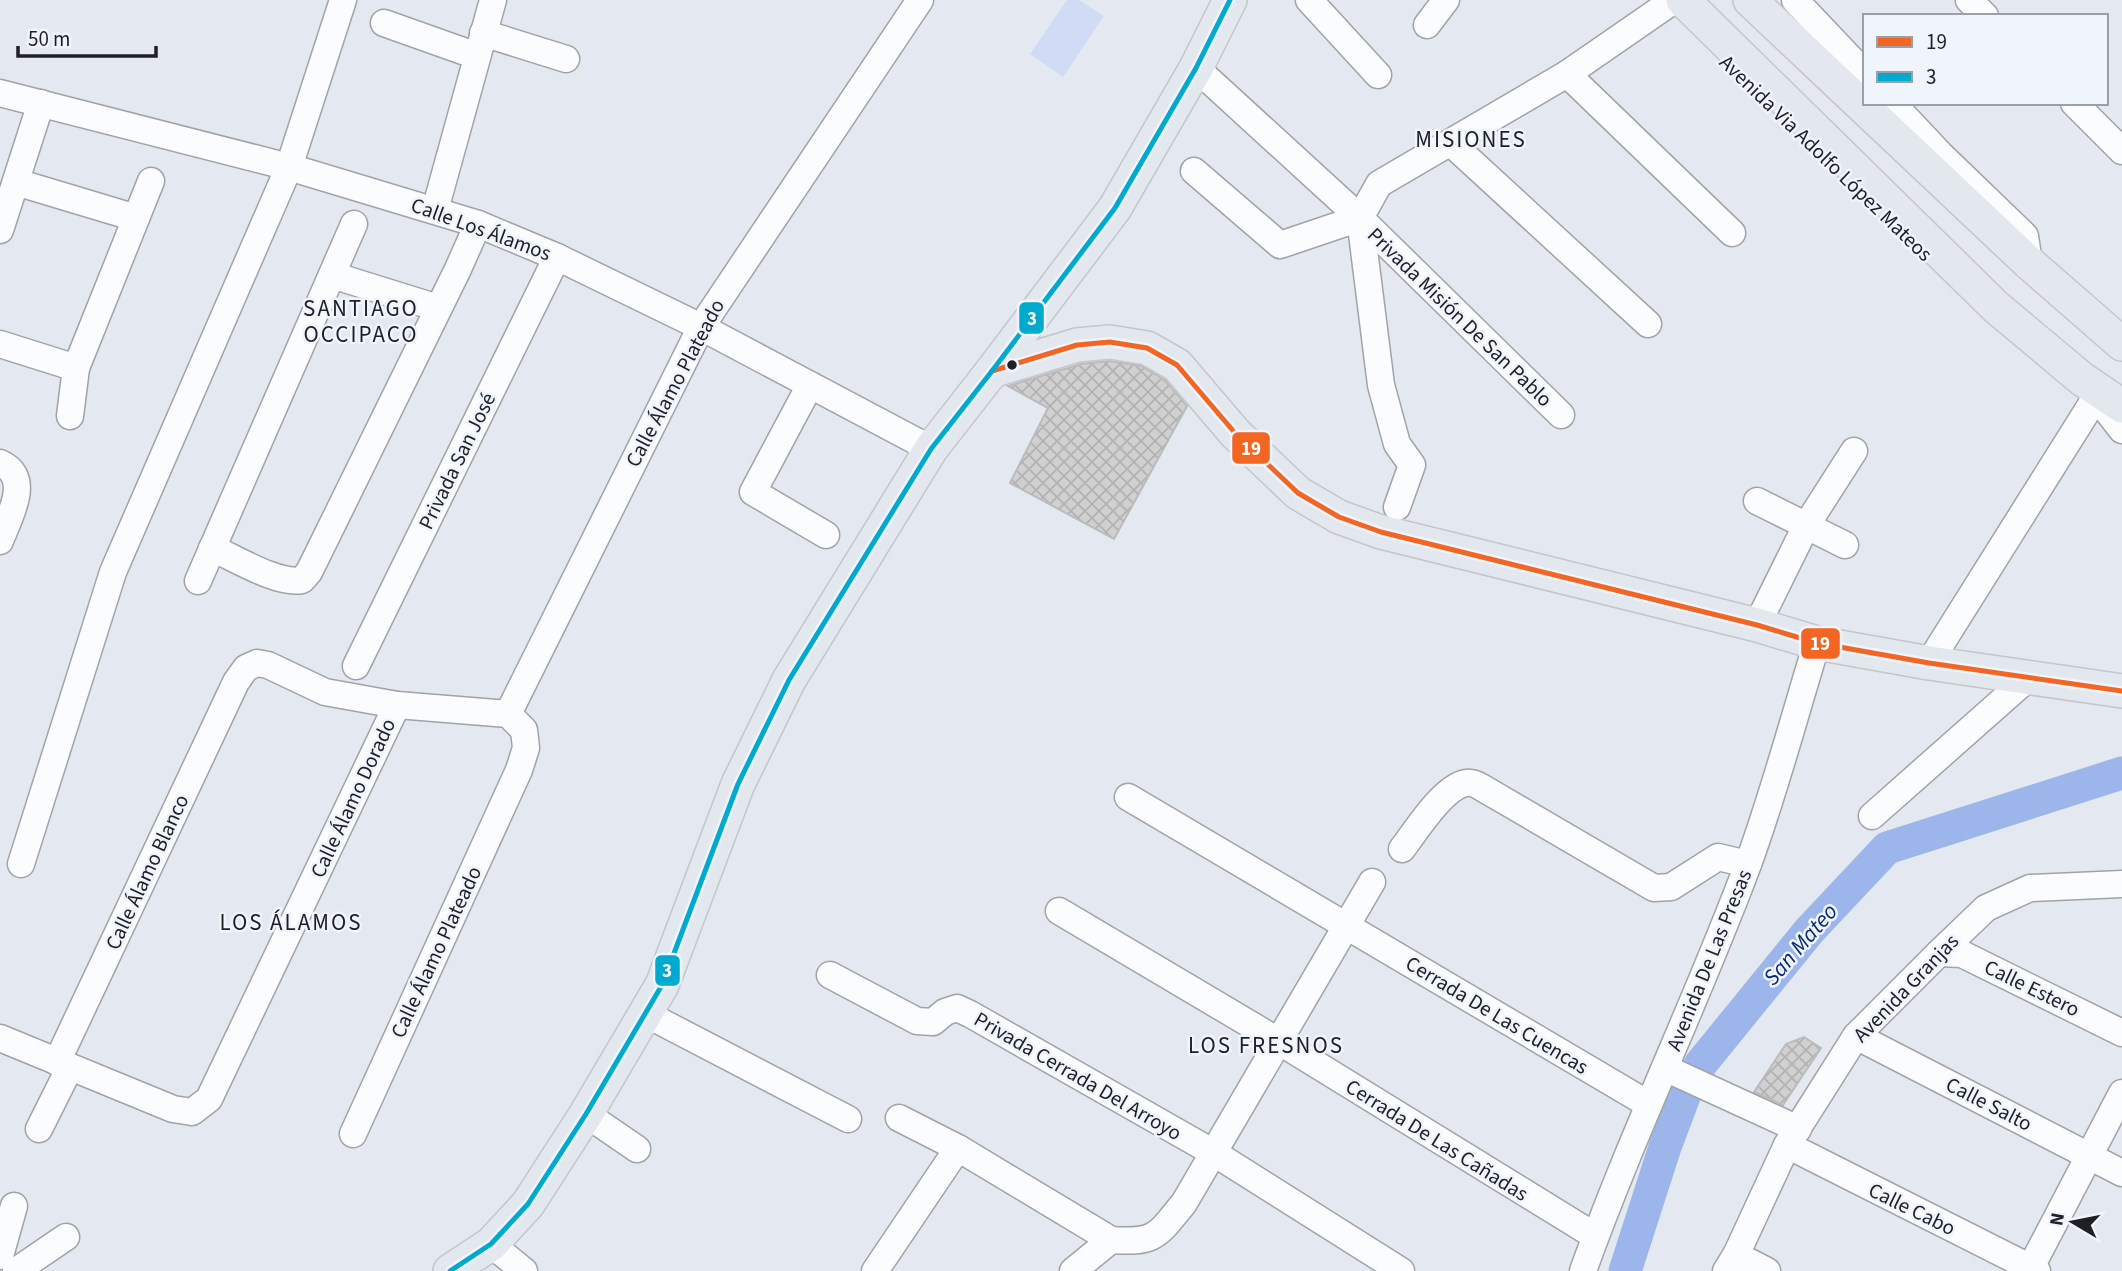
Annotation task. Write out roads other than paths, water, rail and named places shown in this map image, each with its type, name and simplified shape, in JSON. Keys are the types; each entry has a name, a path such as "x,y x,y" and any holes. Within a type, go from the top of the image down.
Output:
{"main road":[{"path":"450,1271 491,1244 528,1204 586,1114 662,985 738,784 789,680 931,449 1115,208 1196,68 1230,0"},
{"path":"1750,0 2029,263 2122,344"},
{"name":"Avenida Via Adolfo López Mateos","path":"1672,1 1996,307 2100,394"},
{"path":"992,371 1077,345 1110,342 1147,348 1177,365 1235,432 1298,493 1339,517 1381,532 1757,625 1817,643 1929,663 2122,691"}],"street":[{"path":"21,864 113,572 289,167 343,0"},
{"path":"435,210 493,0"},
{"name":"Calle Álamo Plateado","path":"353,1134 519,771 526,748 524,730 508,714 701,327 920,0"},
{"path":"1309,0 1378,75"},
{"path":"1427,25 1446,0"},
{"path":"1795,0 1863,72"},
{"path":"1969,0 1983,14"},
{"path":"1397,507 1422,468 1397,444 1381,385 1360,218 1379,184 1567,74 1672,1"},
{"path":"384,23 480,45 566,59"},
{"name":"Privada Misión De San Pablo","path":"1196,68 1360,218 1561,415"},
{"path":"1567,74 1732,233"},
{"name":"Calle Los Álamos","path":"0,93 289,167 478,224 557,257 701,327 931,449"},
{"path":"0,230 41,103"},
{"path":"1894,105 2025,236 2029,263"},
{"path":"2076,105 2122,151"},
{"path":"1451,144 1648,324"},
{"path":"1194,171 1280,245 1360,218"},
{"path":"70,416 76,368 151,181"},
{"path":"16,182 136,218"},
{"path":"212,548 293,582 302,580 309,572 478,224"},
{"path":"198,581 354,225"},
{"name":"Privada San José","path":"356,666 557,257"},
{"path":"332,275 438,308"},
{"path":"0,344 76,368"},
{"path":"810,385 753,492 826,535"},
{"path":"1929,663 2100,394 2122,430"},
{"path":"1757,625 1806,526 1854,451"},
{"path":"0,463 16,475 18,483 0,541"},
{"path":"1757,501 1845,545"},
{"name":"Avenida De Las Presas","path":"1583,1271 1648,1104 1670,1071 1748,864 1817,643"},
{"name":"Calle Álamo Blanco","path":"39,1129 63,1064 236,682 246,668 257,663 268,665 325,692 397,705"},
{"path":"1872,816 2028,678"},
{"path":"397,705 508,714"},
{"name":"Calle Álamo Dorado","path":"63,1064 173,1109 192,1112 209,1099 397,705"},
{"path":"1402,849 1446,794 1457,785 1469,782 1654,888 1671,887 1718,857 1748,864"},
{"name":"Cerrada De Las Cuencas","path":"1128,797 1648,1104"},
{"path":"899,1118 958,1148 1111,1240 1135,1241 1156,1237 1184,1203 1372,881"},
{"name":"Avenida Granjas","path":"1731,1263 1792,1137 1856,1036 1939,953 1986,908 2030,888 2122,884"},
{"name":"Cerrada De Las Cañadas","path":"1059,911 1280,1042 1595,1236"},
{"name":"Calle Estero","path":"1939,953 1962,954 2122,1033"},
{"name":"Privada Cerrada Del Arroyo","path":"830,975 917,1020 933,1022 945,1012 957,1008 1214,1153"},
{"path":"646,1014 848,1119"},
{"name":"Calle Salto","path":"1856,1036 2122,1173"},
{"path":"0,1038 63,1064"},
{"name":"Calle Cabo","path":"1670,1071 1701,1084 2032,1270"},
{"path":"2032,1270 2088,1154 2122,1093"},
{"path":"586,1114 638,1149"},
{"path":"875,1271 958,1148"},
{"path":"1214,1153 1401,1271"},
{"path":"0,1256 14,1206"},
{"path":"16,1271 66,1237"},
{"path":"1073,1271 1111,1240"},
{"path":"491,1244 524,1271"},
{"path":"1731,1263 1767,1271"}],"waterway":[{"name":"San Mateo","path":"1625,1271 1665,1147 1686,1091 1700,1065 1809,931 1887,848 2122,773"}],"district":[{"name":"MISIONES","path":"1471,139"},
{"name":"SANTIAGO OCCIPACO","path":"361,321"},
{"name":"LOS ÁLAMOS","path":"291,922"},
{"name":"LOS FRESNOS","path":"1266,1045"}]}
